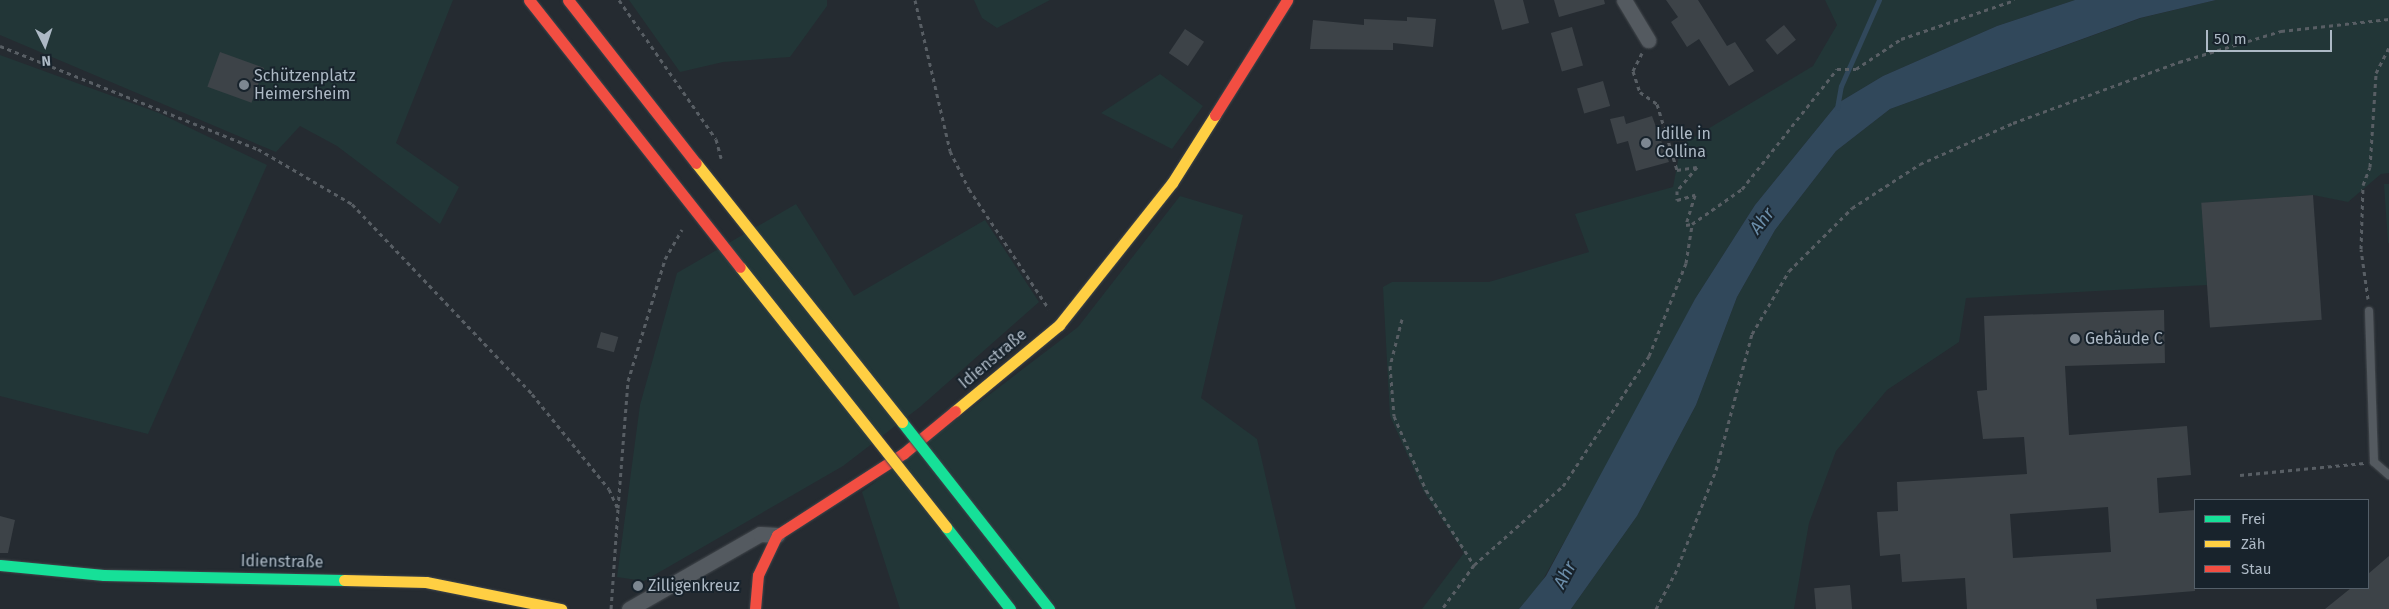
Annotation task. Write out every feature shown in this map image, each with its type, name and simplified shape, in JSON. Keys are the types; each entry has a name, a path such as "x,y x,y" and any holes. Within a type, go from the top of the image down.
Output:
{"main road":[{"path":"529,0 1010,609"},
{"path":"568,0 1049,609"},
{"name":"Idienstraße","path":"777,535 904,453 1059,325 1172,183 1287,0"},
{"path":"754,609 758,575 777,535"},
{"name":"Idienstraße","path":"0,565 104,575 426,582 561,609"}],"street":[{"path":"1624,0 1648,40"},
{"name":"Idienstraße","path":"629,609 760,534 777,535"}],"lane":[{"path":"2369,311 2374,462 2389,475"}],"path":[{"path":"619,0 716,139 722,156 717,164"},
{"path":"915,0 950,151 969,189 1059,325"},
{"path":"1648,40 1633,71 1640,92 1657,104 1677,170 1697,167 1677,191 1677,200 1695,195 1686,225 1692,224 1742,189 1837,69 1856,69 1901,39 2015,0"},
{"path":"1656,609 1675,574 1716,470 1752,334 1789,271 1852,208 1920,164 1971,142 2179,62 2281,31 2389,19"},
{"path":"0,46 258,149 352,204 532,394 609,489 618,509"},
{"path":"2369,311 2361,249 2363,185 2370,167 2376,73 2389,48"},
{"path":"1442,609 1474,565 1563,486 1649,356 1686,263 1692,224"},
{"path":"612,609 628,381 665,259 684,225"},
{"path":"1402,318 1390,366 1394,416 1426,490 1474,565"},
{"path":"2240,474 2374,462"}],"green space":[{"path":"0,0 453,0 396,143 459,187 440,224 337,146 300,126 276,152 0,35"},
{"path":"629,0 827,0 827,6 790,57 723,62 680,72"},
{"path":"974,0 1050,0 997,28 982,18"},
{"path":"1825,0 2075,0 1997,26 1883,76 1838,103 1755,205 1695,299 1636,414 1541,583 1519,609 1422,609 1464,553 1424,492 1390,416 1383,287 1392,282 1489,282 1589,252 1575,214 1673,187 1681,145 1813,66 1837,25"},
{"path":"2216,0 2389,0 2389,173 2381,174 2348,202 2313,195 2202,203 2207,285 1966,298 1959,342 1887,390 1836,451 1809,523 1794,609 1571,609 1637,516 1696,405 1737,297 1775,230 1836,151 1890,109 2141,18"},
{"path":"0,55 159,113 267,165 148,434 0,396"},
{"path":"1160,74 1203,106 1172,149 1101,113"},
{"path":"2384,184 2389,184 2389,243 2388,243"},
{"path":"1180,196 1243,215 1201,398 1257,439 1296,609 900,609 862,492 1078,327"},
{"path":"796,204 854,296 985,220 1039,302 920,407 843,466 644,581 617,577 640,405 677,273"}],"water":[{"name":"Ahr","path":"2075,0 2216,0 2140,18 1890,109 1836,151 1775,230 1737,297 1696,405 1637,516 1571,609 1519,609 1546,576 1695,299 1755,205 1838,103 1883,76 1997,26"}],"building":[{"path":"1494,0 1523,0 1529,23 1502,30"},
{"path":"1554,0 1604,0 1605,4 1559,17"},
{"path":"1666,0 1698,0 1727,46 1735,42 1754,71 1729,86 1699,39 1687,47 1671,22 1678,17"},
{"path":"1407,17 1436,19 1433,47 1393,43 1393,50 1310,49 1313,20 1364,25 1364,19 1407,21"},
{"path":"1784,25 1796,40 1777,55 1765,40"},
{"path":"1572,27 1583,65 1562,72 1551,33"},
{"path":"1185,29 1204,42 1188,66 1169,53"},
{"path":"220,52 264,68 252,103 207,87"},
{"path":"1603,81 1610,106 1584,113 1577,88"},
{"name":"Idille in Collina","path":"1624,116 1626,124 1652,116 1669,162 1636,171 1628,141 1617,144 1610,119"},
{"path":"2313,195 2322,320 2210,328 2201,203"},
{"path":"2164,310 2165,363 2065,366 2069,435 2187,426 2191,475 2157,478 2159,513 2194,510 2195,591 2096,599 2097,609 1967,609 1965,578 1902,582 1900,554 1880,556 1877,512 1898,511 1897,482 2027,474 2024,437 1983,439 1977,391 1987,390 1984,316","holes":["2108,507 2111,552 2013,558 2010,514"]},
{"path":"601,332 618,337 614,352 597,347"},
{"path":"0,516 15,520 8,553 0,553"},
{"path":"2389,556 2389,609 2325,609 2350,589 2369,589 2369,573"},
{"path":"1850,585 1852,609 1816,609 1814,588"}],"waterway":[{"path":"1837,108 1841,86 1879,0"}],"traffic: fast":[{"path":"902,422 1049,609"},
{"path":"946,527 1010,609"},
{"path":"0,565 104,575 344,580"}],"traffic: slow":[{"path":"955,411 1059,325 1172,183 1215,115"},
{"path":"696,163 902,422"},
{"path":"740,267 946,527"},
{"path":"344,580 426,582 561,609"}],"traffic: jam":[{"path":"529,0 740,267"},
{"path":"568,0 696,163"},
{"path":"1215,115 1287,0"},
{"path":"755,609 758,575 777,535 904,453 955,411"}],"place":[{"name":"Schützenplatz Heimersheim","path":"244,85"},
{"name":"Idille in Collina","path":"1646,143"},
{"name":"Gebäude C","path":"2075,339"},
{"name":"Zilligenkreuz","path":"638,586"}]}
